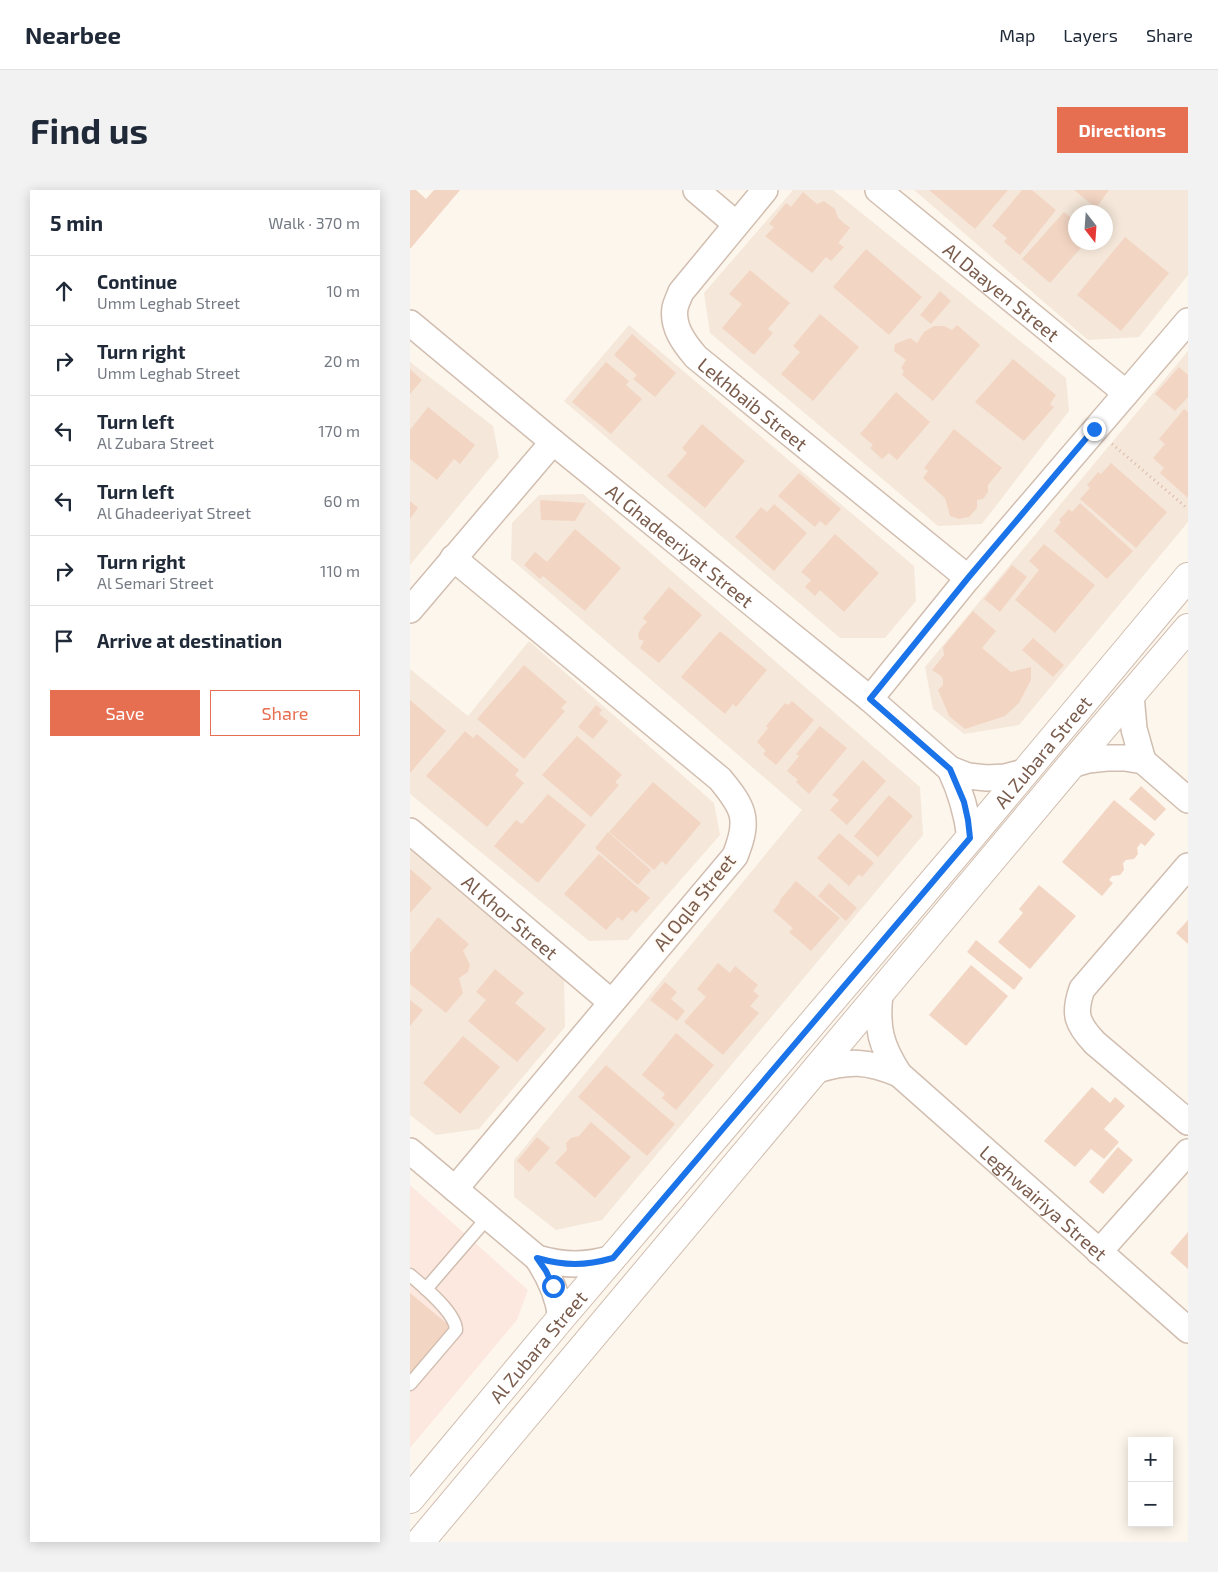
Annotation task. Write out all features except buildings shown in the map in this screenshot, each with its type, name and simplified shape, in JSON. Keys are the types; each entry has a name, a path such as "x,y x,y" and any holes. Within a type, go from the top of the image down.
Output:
{"street":[{"path":"696,190 736,224"},
{"name":"Lekhbaib Street","path":"765,190 681,292 675,309 676,325 683,341 703,363 968,578"},
{"name":"Al Daayen Street","path":"878,190 1126,393"},
{"path":"870,699 968,578 1188,321"},
{"name":"Al Ghadeeriyat Street","path":"410,323 870,699 950,769 968,776 986,778 1005,777 1024,772"},
{"path":"410,610 554,442"},
{"name":"Al Oqla Street","path":"453,558 720,779 736,798 744,818 742,838 734,856 455,1189"},
{"name":"Al Zubara Street","path":"410,1499 561,1318 970,838 1188,577"},
{"name":"Al Zubara Street","path":"420,1542 1188,628"},
{"path":"1131,695 1134,729 1143,762"},
{"path":"1071,765 1088,760 1107,758 1125,758 1143,762 1188,800"},
{"name":"Al Ghadeeriyat Street","path":"950,769 964,802 970,838"},
{"name":"Al Khor Street","path":"410,832 611,1002"},
{"path":"1188,866 1082,989 1078,1002 1078,1015 1083,1030 1095,1043 1188,1122"},
{"name":"Leghwairiya Street","path":"880,994 878,1012 880,1034 887,1055 899,1074 1188,1330"},
{"name":"Leghwairiya Street","path":"817,1070 837,1064 858,1062 879,1066 899,1074"},
{"path":"410,1152 537,1258 553,1286 559,1302 561,1318"},
{"path":"1099,1252 1188,1152"},
{"path":"537,1258 555,1264 575,1265 613,1258"}],"lane":[{"path":"426,1288 488,1217"},
{"path":"410,1275 426,1288 448,1312 456,1324 456,1330 410,1384"}],"path":[{"path":"1094,429 1188,509"}],"shaded area":[{"path":"793,190 833,190 1066,378 1069,411 982,524 938,526 710,333 704,293"},
{"path":"914,190 1188,190 1188,275 1139,337 1088,340"},
{"path":"629,325 914,566 916,601 885,638 840,638 564,401"},
{"path":"1188,351 1188,522 1019,725 964,734 933,709 925,667"},
{"path":"410,362 493,426 499,457 410,565"},
{"path":"583,494 920,787 923,835 602,1220 556,1230 514,1197 514,1160 802,810 511,559 512,523 539,495"},
{"path":"529,641 714,803 720,835 628,940 589,941 410,794 410,669 468,716"},
{"path":"410,848 564,979 565,1027 479,1129 436,1135 410,1115"},
{"path":"410,1185 528,1290 517,1320 410,1448"}],"route":[{"path":"553,1286 537,1258 555,1264 575,1265 613,1258 970,838 964,802 950,769 870,699 968,578 1094,429"}]}
